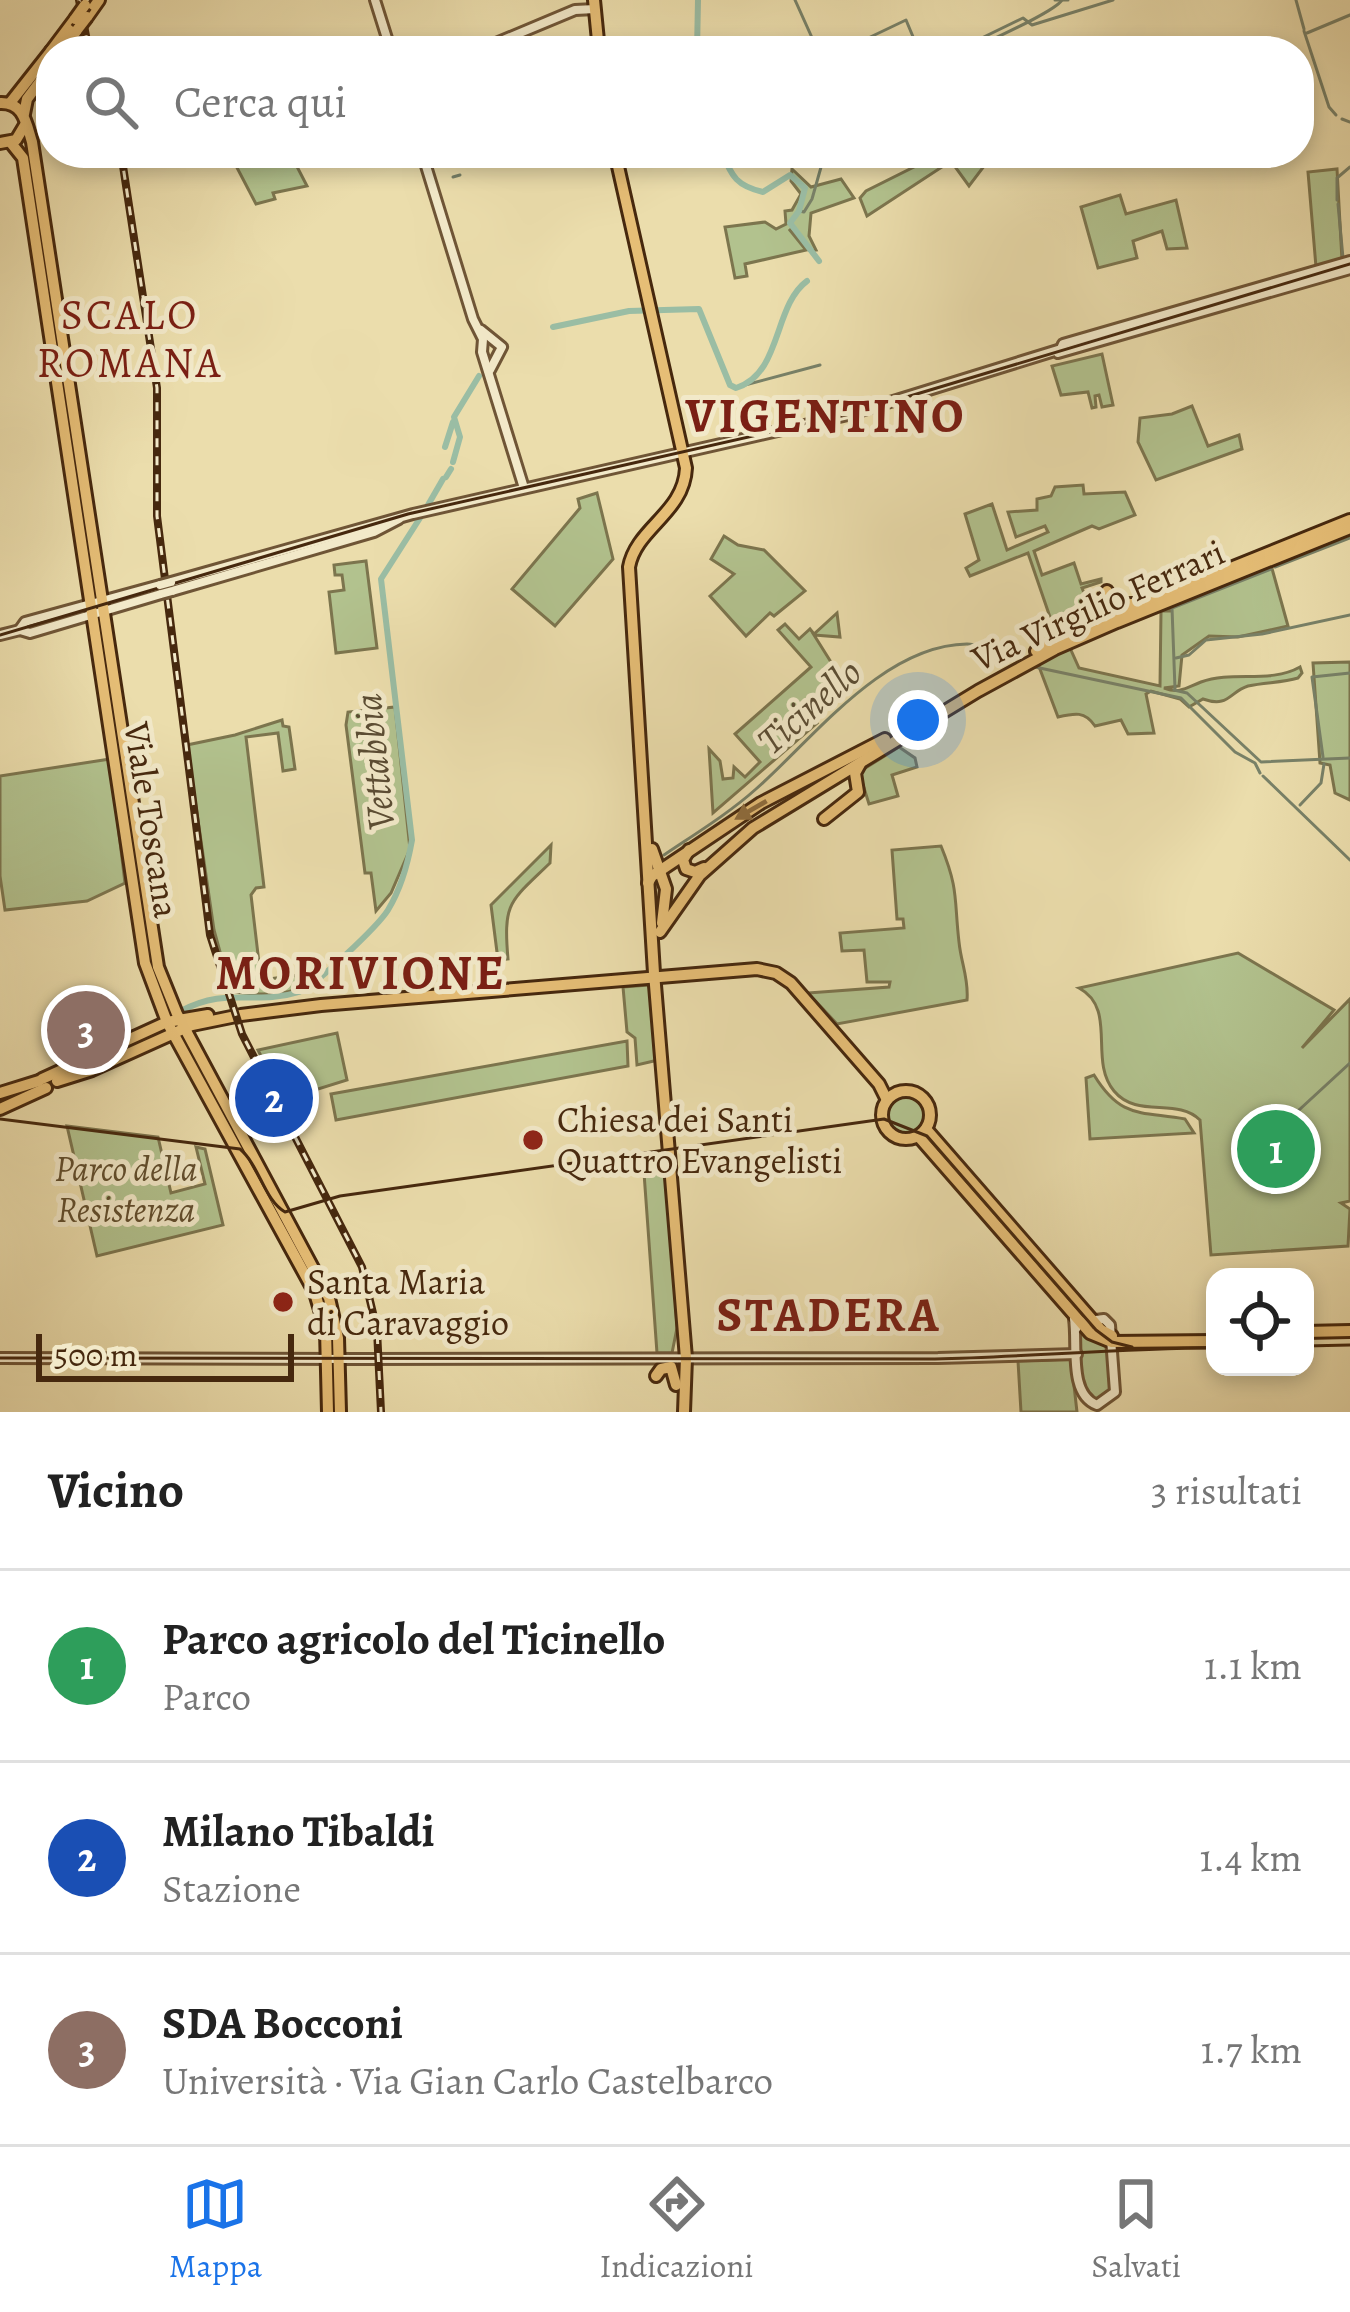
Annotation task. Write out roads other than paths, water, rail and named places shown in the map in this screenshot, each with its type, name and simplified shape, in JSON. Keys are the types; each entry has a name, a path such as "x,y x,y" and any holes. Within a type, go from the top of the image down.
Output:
{"main road":[{"path":"83,14 99,0"},
{"path":"594,4 597,36"},
{"path":"36,68 5,103 25,119 34,151 58,355"},
{"path":"36,87 27,99 22,135 4,144 23,158 58,355"},
{"path":"618,168 686,474 681,495 629,562 684,1356 681,1412"},
{"name":"Viale Toscana","path":"58,355 153,943 179,1025"},
{"name":"Via Virgilio Ferrari","path":"648,883 695,845 761,803 894,734 1051,643 1350,524"},
{"name":"Via Virgilio Ferrari","path":"660,932 712,862 753,828 862,761 1055,650 1350,524"},
{"path":"1094,624 1105,607 1107,591 1118,606 1153,600"},
{"path":"796,801 819,798 825,806 824,819 858,792 855,773 862,761"},
{"path":"645,798 652,854 666,889 658,976"},
{"path":"652,854 664,860 695,845"},
{"path":"695,845 683,860 688,871 698,872 712,862"},
{"path":"666,906 700,875"},
{"path":"649,900 666,906"},
{"path":"5,1099 142,1033 179,1025 321,1005 759,969 778,974 891,1097"},
{"path":"54,1078 79,1076 159,1041 152,1035 179,1025"},
{"path":"179,1025 323,1284 335,1319 328,1412"},
{"path":"142,1033 148,1038 146,1047"},
{"path":"909,1091 925,1099 931,1116 923,1133 907,1140 890,1133 882,1116 891,1097 909,1091"},
{"path":"923,1133 1080,1320 1112,1339 1206,1338"},
{"path":"923,1133 1080,1320"},
{"path":"656,1156 670,1161"},
{"path":"1314,1335 1350,1334"},
{"path":"678,1397 684,1356"},
{"path":"333,1359 340,1412"},
{"path":"656,1376 661,1369 674,1369 681,1412"}],"street":[{"path":"376,0 387,36"},
{"path":"513,36 594,4"},
{"path":"427,168 472,319 489,358 490,376 524,488"},
{"path":"0,635 20,630 25,622 97,608 374,532 401,517 848,415 1350,265"},
{"path":"472,319 502,347 500,356 489,358"},
{"path":"482,344 492,338"},
{"path":"508,491 517,480 518,469"},
{"path":"1080,1320 1077,1354 1082,1395 1097,1405 1115,1392 1112,1339"},
{"path":"0,1358 1077,1354"}],"waterway":[{"name":"Vettabbia","path":"697,36 698,0"},
{"path":"795,0 811,36"},
{"path":"1055,0 1068,0"},
{"path":"999,36 1062,0"},
{"path":"986,36 1023,18 1032,25 1113,0"},
{"path":"1296,0 1304,29"},
{"path":"1307,33 1350,15"},
{"path":"872,36 906,20 913,36"},
{"path":"1304,31 1306,36"},
{"path":"1314,61 1336,115"},
{"path":"1342,119 1350,122"},
{"path":"1337,200 1337,178 1350,167"},
{"name":"Vettabbia","path":"730,168 741,183 763,192 790,175 805,188 790,223 819,261"},
{"path":"799,211 804,212 812,199 821,168"},
{"path":"453,177 460,175"},
{"path":"1338,204 1343,258"},
{"name":"Vettabbia","path":"553,327 629,311 699,309 730,385 736,388 762,369 788,306 807,281"},
{"path":"745,385 820,365"},
{"name":"Vettabbia","path":"453,462 460,437 454,417 479,376"},
{"name":"Vettabbia","path":"445,447 453,422"},
{"name":"Vettabbia","path":"446,477 451,469"},
{"name":"Vettabbia","path":"428,505 443,479"},
{"name":"Vettabbia","path":"181,1011 213,999 299,992 360,941 392,902 412,840 381,579 420,518"},
{"path":"1275,567 1350,538"},
{"path":"1175,689 1172,608 1271,569"},
{"path":"1176,658 1189,655 1206,640 1262,634 1350,615"},
{"name":"Ticinello","path":"664,855 745,798 851,698 907,660 936,648 967,644 1009,661"},
{"path":"1035,667 1181,698 1235,752 1255,763 1260,773"},
{"path":"1323,757 1312,677 1350,673"},
{"path":"1174,690 1187,693 1261,762 1350,758"},
{"path":"1300,805 1321,783 1324,764"},
{"name":"Ticinello","path":"1263,776 1350,860"},
{"path":"1274,1133 1350,1063"}],"tram line":[{"path":"0,635 408,514 850,414 1350,264"},
{"path":"0,1119 240,1149 285,1212 340,1196 884,1119 927,1136 1096,1330 1112,1342 1132,1347"},
{"path":"1314,1346 1350,1345"},
{"path":"0,1358 935,1359 1206,1348"}],"railway":[{"path":"79,0 86,36"},
{"path":"123,168 157,388 157,516 210,935 242,1034 362,1267 377,1330 381,1412"}],"place":[{"name":"SDA Bocconi","path":"86,1030"},
{"name":"Milano Tibaldi","path":"274,1098"},
{"name":"Chiesa dei Santi Quattro Evangelisti","path":"533,1140"},
{"name":"Parco agricolo del Ticinello","path":"1276,1149"},
{"name":"Santa Maria di Caravaggio","path":"283,1302"}],"district":[{"name":"SCALO ROMANA","path":"130,338"},
{"name":"VIGENTINO","path":"826,416"},
{"name":"MORIVIONE","path":"361,973"},
{"name":"STADERA","path":"829,1315"}],"park label":[{"name":"Parco della Resistenza","path":"126,1188"}]}
